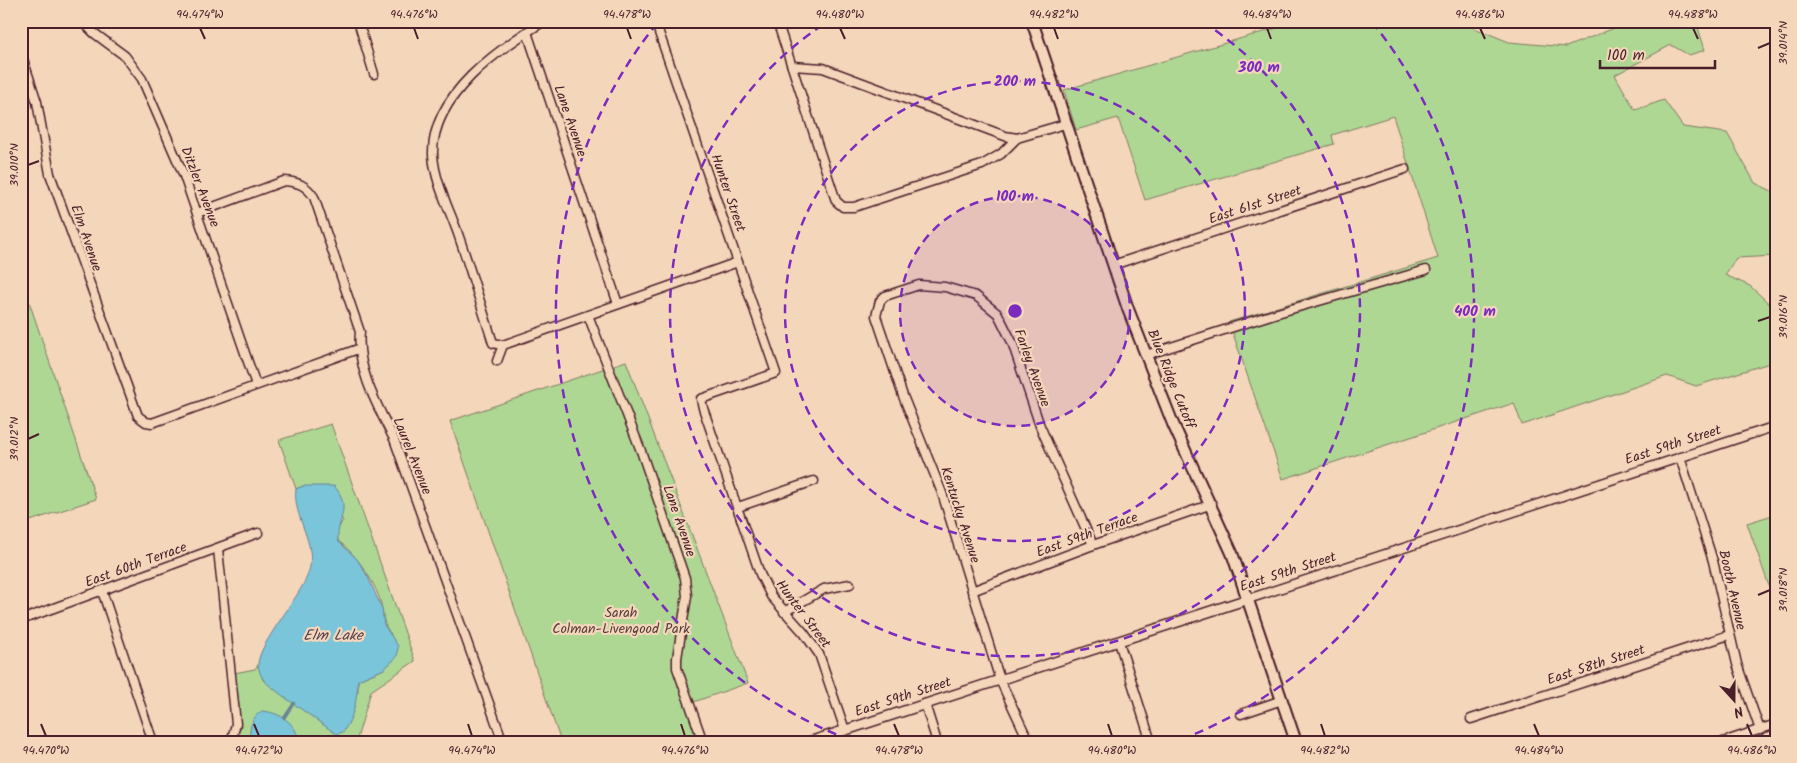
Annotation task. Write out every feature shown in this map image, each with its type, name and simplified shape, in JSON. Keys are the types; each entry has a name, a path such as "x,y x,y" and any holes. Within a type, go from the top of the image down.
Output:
{"main road":[{"name":"Blue Ridge Cutoff","path":"1032,21 1112,264 1174,424 1212,504 1248,600 1296,742"}],"street":[{"name":"Ditzler Avenue","path":"82,21 94,33 125,56 142,79 197,213 256,386"},
{"path":"358,21 374,74"},
{"path":"544,21 482,67 459,89 448,102 436,130 433,155 444,199 493,342 503,345 738,262"},
{"name":"Hunter Street","path":"655,21 776,373 701,399 760,574 784,612 804,633 819,654 845,730"},
{"path":"777,21 836,201 844,207 854,207 982,164 1000,154 1017,138"},
{"name":"Lane Avenue","path":"527,32 618,304"},
{"name":"Elm Avenue","path":"21,53 37,102 44,148 53,183 138,416 152,423 256,386"},
{"path":"792,66 823,68 1005,136 1017,138 1066,124"},
{"name":"East 61st Street","path":"1112,264 1405,168"},
{"name":"Laurel Avenue","path":"197,213 284,182 299,183 308,189 314,197 360,332 358,349 374,400 394,439 503,742"},
{"path":"1146,355 1210,334 1426,270"},
{"name":"Farley Avenue","path":"884,298 897,290 919,285 945,287 976,296 998,314 1012,342 1040,426 1092,545"},
{"name":"Kentucky Avenue","path":"884,298 876,310 876,316 903,396 942,493 1000,680 1029,742"},
{"name":"Lane Avenue","path":"588,315 641,451 685,578 687,596 676,658 677,668 703,742"},
{"path":"497,361 503,345"},
{"path":"256,386 358,349"},
{"name":"East 59th Street","path":"809,742 1776,426"},
{"name":"Booth Avenue","path":"1680,457 1713,561 1729,635 1760,730"},
{"path":"738,507 814,481"},
{"name":"East 59th Terrace","path":"972,591 1092,545 1212,504"},
{"name":"East 60th Terrace","path":"21,620 258,533"},
{"path":"218,549 236,724 231,742"},
{"path":"784,612 824,588 850,584"},
{"path":"102,591 153,742"},
{"name":"East 58th Street","path":"1471,719 1729,635"},
{"path":"1119,642 1152,742"},
{"path":"1241,714 1282,700"},
{"path":"925,704 937,742"},
{"path":"1723,742 1776,724"}],"green space":[{"path":"1301,21 1457,21 1509,42 1566,47 1617,27 1623,21 1696,21 1705,50 1689,55 1671,45 1615,75 1635,110 1664,100 1683,127 1727,133 1755,183 1776,193 1776,256 1736,258 1725,275 1750,286 1776,310 1776,361 1696,386 1667,376 1522,425 1514,403 1283,479 1229,322 1438,258 1393,116 1332,135 1334,144 1145,200 1118,118 1076,130 1064,90"},
{"path":"21,278 96,499 21,524"},
{"name":"Sarah Colman-Livengood Park","path":"626,361 748,683 685,705 698,742 561,742 450,421"},
{"path":"331,424 415,661 371,691 356,742 236,742 239,716 234,673 255,669 258,665 263,680 358,692 358,680 384,669 391,634 385,625 380,600 372,581 359,562 338,541 337,531 343,520 303,486 296,489 279,440"},
{"path":"1776,514 1776,606 1747,523"}],"water":[{"name":"Elm Lake","path":"303,486 334,486 340,494 343,507 338,541 357,559 368,577 382,609 384,625 398,646 397,657 384,669 358,680 356,701 350,720 343,732 336,734 267,684 262,678 258,666 260,655 265,645 297,596 308,574 310,552 296,500 296,489"},
{"path":"262,711 281,716 291,724 298,735 299,742 250,742 252,724 255,717"}],"waterway":[{"path":"284,718 294,703"}]}
